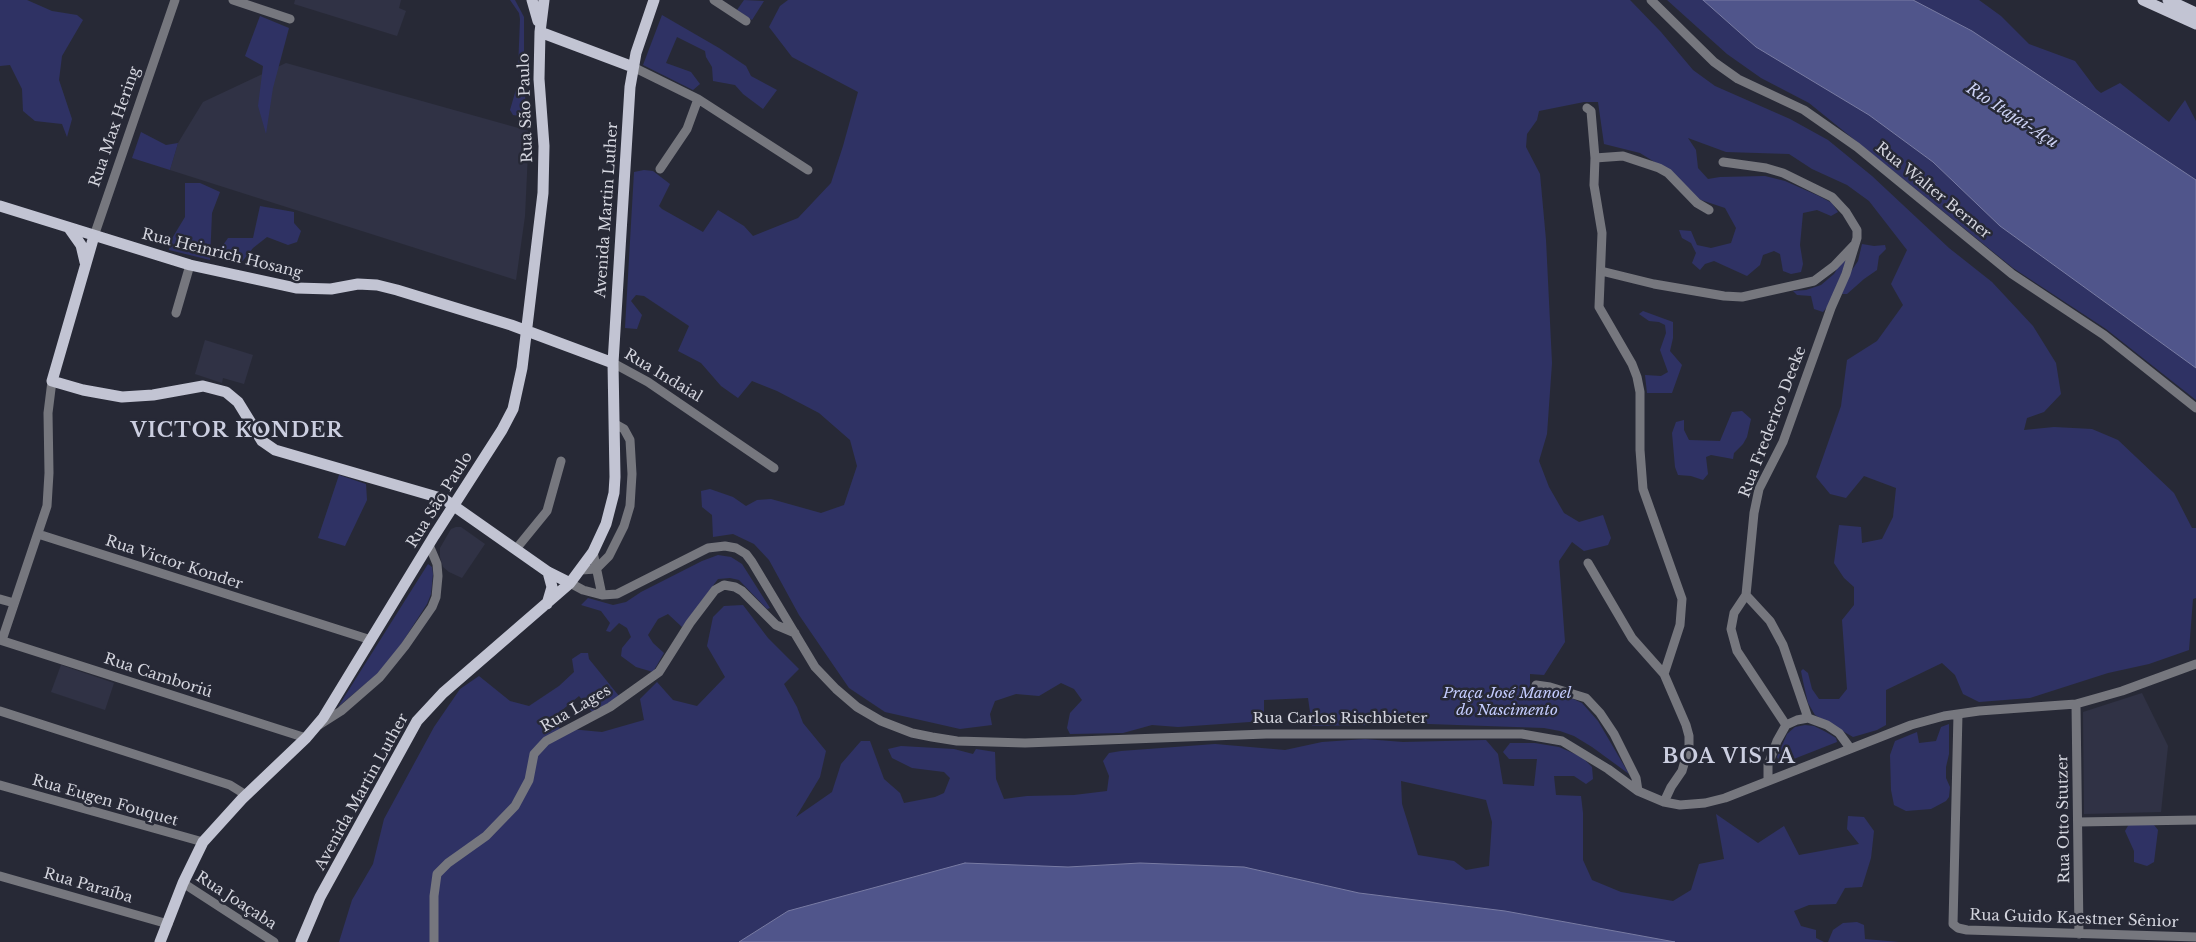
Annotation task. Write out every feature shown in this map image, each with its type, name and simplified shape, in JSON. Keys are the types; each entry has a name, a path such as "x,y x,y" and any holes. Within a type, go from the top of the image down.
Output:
{"main road":[{"path":"532,0 540,32 633,67"},
{"name":"Rua São Paulo","path":"160,942 183,883 203,842 246,795 318,725 454,504 502,430 513,409 522,368 544,193 544,146 538,79 540,32 544,0"},
{"name":"Avenida Martin Luther","path":"301,942 320,897 418,721 443,693 570,583 594,552 606,524 614,493 615,424 612,363 633,67 654,0"},
{"path":"2143,0 2196,24"},
{"path":"2168,0 2196,13"},
{"name":"Rua Heinrich Hosang","path":"0,206 190,264 312,290 358,284 377,285 526,331"},
{"path":"69,228 81,245 85,264"},
{"name":"Rua Max Hering","path":"52,381 94,236"},
{"name":"Rua Indaial","path":"526,331 612,363"},
{"path":"52,381 83,390 122,397 203,386 214,387 226,392 238,402 262,441 274,450 433,495 454,504 548,572 570,583"},
{"path":"445,519 473,518"},
{"path":"547,604 552,586 548,572"}],"street":[{"name":"Rua Max Hering","path":"94,236 175,0"},
{"path":"233,0 290,19"},
{"path":"714,0 746,21"},
{"name":"Rua Walter Berner","path":"1651,0 1714,62 1738,78 1804,110 1857,147 2012,274 2104,335 2196,408"},
{"path":"633,67 698,99 808,170"},
{"path":"660,170 687,129 698,99"},
{"path":"1587,108 1591,111 1595,158 1594,185 1602,233 1599,307 1632,364 1640,392 1640,450 1643,488 1682,599 1680,625 1664,674"},
{"path":"1595,158 1623,156 1659,168 1668,173 1697,203 1710,210"},
{"name":"Rua Frederico Deeke","path":"1723,162 1766,168 1782,173 1832,197 1846,212 1857,230 1856,244 1846,274 1831,308 1783,442 1759,489 1754,513 1746,595"},
{"path":"1601,271 1654,284 1724,296 1742,297 1814,281 1834,266 1856,244"},
{"path":"176,313 190,264"},
{"name":"Rua Indaial","path":"612,363 648,382 774,468"},
{"name":"Rua Max Hering","path":"38,534 47,506 49,490 47,420 52,381"},
{"path":"581,570 596,568 614,551 630,506 632,474 630,440 624,429 615,424"},
{"path":"516,549 547,511 561,460"},
{"path":"1,640 38,534"},
{"name":"Rua Victor Konder","path":"38,534 371,640"},
{"path":"318,725 341,711 380,677 405,646 432,607 436,597 438,576 429,545"},
{"name":"Rua Carlos Rischbieter","path":"602,595 617,594 708,548 725,546 736,548 746,554 752,562 814,667 857,707 888,724 932,737 957,741 1025,743 1266,734 1522,734 1562,741 1608,769 1638,791 1664,802 1680,805 1705,803 1726,798 1911,725 1958,714 2076,704 2122,691 2196,664"},
{"path":"570,583 583,590 602,595 594,552"},
{"path":"1588,563 1632,638 1664,674 1689,736 1687,759 1664,802"},
{"name":"Rua Lages","path":"434,942 436,874 486,836 516,806 529,780 534,754 546,741 610,707 659,672 690,623 715,590 724,585 735,587 742,591 776,625 795,634"},
{"path":"1786,725 1734,643 1731,629 1734,613 1746,595 1770,621 1780,638 1808,718"},
{"path":"0,599 14,603"},
{"name":"Rua Camboriú","path":"1,640 306,738"},
{"path":"1536,685 1569,692 1586,698 1600,713 1614,734 1636,778 1638,791"},
{"name":"Rua Otto Stutzer","path":"2076,704 2079,934"},
{"path":"0,711 230,786 246,795"},
{"name":"Rua Guido Kaestner Sênior","path":"1958,714 1953,924 1958,928 1967,930 2196,937"},
{"path":"1768,781 1768,765 1777,741 1786,725 1797,720 1808,718 1827,725 1840,733 1850,748"},
{"name":"Rua Eugen Fouquet","path":"0,785 203,842"},
{"path":"2078,822 2196,820"},
{"name":"Rua Paraíba","path":"0,876 168,924"},
{"name":"Rua Joaçaba","path":"183,883 274,942"}],"shaded area":[{"path":"295,0 401,0 399,8 406,11 397,36 294,4"},
{"path":"286,63 529,131 525,216 516,280 170,170 178,143 203,102"},
{"path":"205,340 253,355 244,384 223,378 222,383 195,374"},
{"path":"461,527 485,544 462,578 443,567 440,557 440,548 451,529"},
{"path":"61,665 114,683 105,710 51,692"},
{"path":"2142,693 2168,746 2161,812 2084,814 2083,712"}],"green space":[{"path":"0,0 27,0 52,11 77,15 83,20 62,56 59,80 72,119 67,137 62,124 35,121 23,111 22,89 10,65 0,66"},
{"path":"510,0 515,0 524,17 524,70 518,70 519,13"},
{"path":"744,0 764,1 752,20 737,10"},
{"name":"Praça José Manoel do Nascimento","path":"788,0 1630,0 1661,32 1693,70 1715,86 1790,119 1828,140 1872,176 1949,248 1992,282 2033,326 2056,363 2061,394 2044,412 2027,418 2024,430 2054,427 2092,429 2118,440 2174,493 2192,528 2196,528 2196,598 2193,599 2189,650 2149,664 2108,673 2030,698 1979,702 1963,694 1955,675 1942,663 1886,690 1886,725 1877,730 1853,737 1815,715 1808,703 1801,671 1803,669 1808,673 1812,689 1819,699 1839,699 1847,689 1842,620 1854,605 1854,587 1844,578 1834,563 1839,525 1861,527 1862,543 1882,539 1893,517 1896,488 1864,476 1846,498 1830,494 1816,477 1841,406 1847,360 1877,341 1903,305 1891,284 1907,250 1869,201 1847,185 1812,169 1789,154 1726,152 1688,138 1696,150 1698,168 1708,179 1765,176 1785,181 1832,203 1838,212 1831,216 1817,210 1803,213 1800,245 1803,264 1801,272 1791,274 1783,271 1780,254 1774,251 1763,255 1760,265 1747,276 1714,261 1705,264 1700,270 1692,263 1696,253 1691,243 1682,238 1679,230 1691,231 1697,245 1711,248 1731,243 1736,228 1725,208 1695,198 1674,174 1640,153 1604,144 1598,102 1584,102 1539,111 1537,120 1527,134 1526,147 1540,174 1546,240 1552,363 1547,434 1539,461 1549,487 1564,513 1579,522 1603,515 1611,538 1608,545 1584,551 1572,542 1559,561 1565,642 1544,675 1530,674 1530,693 1547,693 1569,697 1582,703 1598,721 1629,774 1574,736 1544,728 1429,724 1312,726 1308,698 1264,700 1264,721 1178,727 1152,725 1123,733 1070,734 1067,728 1070,713 1082,700 1074,689 1061,683 1039,696 1016,694 995,701 990,714 992,725 960,729 885,712 849,688 799,615 769,560 754,544 733,534 713,537 712,515 702,507 701,491 710,489 733,497 746,506 757,500 771,499 821,513 844,505 857,466 850,440 819,413 777,391 752,381 738,398 721,386 701,363 678,351 689,326 644,296 636,295 631,301 642,315 637,329 625,328 634,172 653,171 670,184 659,206 703,232 718,210 744,226 753,236 798,218 831,183 858,92 792,57 769,27 780,6"},
{"path":"1667,0 1703,0 1756,47 1869,115 1933,162 2000,226 2196,368 2196,400 2106,329 2013,268 1809,103 1761,78 1727,54"},
{"path":"1913,0 1979,0 2001,16 2029,44 2075,61 2101,93 2120,83 2169,122 2185,100 2196,121 2196,180 1972,31"},
{"path":"662,15 719,48 746,66 751,76 777,90 763,109 743,94 735,85 713,81 712,67 705,51 677,37 666,63 691,72 700,84 693,90 643,65"},
{"path":"260,16 289,28 273,88 266,134 258,106 263,66 245,56"},
{"path":"517,86 524,87 527,114 524,117 513,115 510,110"},
{"path":"141,132 166,145 178,143 170,170 132,158"},
{"path":"185,183 200,183 220,192 212,213 210,260 169,250 171,240 185,217"},
{"path":"260,206 294,212 294,223 301,231 297,242 288,245 267,237 253,248 241,263 225,253 221,248 228,238 253,238"},
{"path":"1862,244 1885,245 1886,249 1879,256 1877,270 1847,294 1842,294 1850,273 1858,261"},
{"path":"1842,261 1846,263 1829,305 1823,312 1814,309 1811,296 1797,295 1793,291 1806,290 1821,285 1834,274"},
{"path":"1643,311 1673,322 1673,338 1670,351 1682,365 1672,393 1647,393 1645,375 1661,376 1668,372 1660,350 1666,333 1665,325 1649,321 1639,314"},
{"path":"1742,411 1751,419 1747,437 1734,453 1733,459 1711,455 1706,457 1708,474 1703,480 1691,476 1678,475 1675,467 1672,433 1676,422 1684,420 1684,430 1689,440 1720,441 1732,412"},
{"path":"339,475 366,484 367,500 345,546 318,538"},
{"path":"718,555 731,557 742,564 770,608 767,609 739,580 730,578 718,579 682,627 668,614 658,619 648,635 653,643 664,653 653,672 636,667 621,656 622,648 631,637 627,628 619,623 610,632 606,631 610,623 601,611 581,605 588,598 613,605 626,602 641,592 702,561"},
{"path":"428,564 432,567 433,574 431,594 427,604 400,646 377,674 338,707"},
{"path":"743,605 768,638 799,669 784,684 797,707 803,723 826,751 820,777 796,817 832,792 841,764 861,741 870,741 884,779 900,793 904,803 935,797 944,793 950,778 944,772 912,768 892,758 888,749 901,746 954,749 973,754 976,749 995,752 996,779 1004,799 1107,791 1109,776 1103,761 1109,753 1121,751 1215,744 1285,750 1322,742 1365,739 1403,742 1486,740 1498,754 1503,784 1534,786 1537,759 1509,759 1503,752 1510,743 1535,743 1559,747 1582,757 1592,767 1593,779 1586,784 1574,776 1554,776 1556,795 1581,796 1583,860 1592,880 1621,892 1673,901 1691,890 1699,864 1724,859 1716,814 1758,843 1784,826 1799,855 1859,844 1847,829 1848,816 1864,817 1874,831 1871,858 1862,887 1845,888 1836,904 1809,905 1794,911 1801,926 1816,930 1816,938 1824,942 1675,942 1505,911 1359,893 1244,867 1140,863 1068,867 788,911 739,942 339,942 352,900 373,864 384,819 434,727 460,689 479,676 510,701 529,706 559,686 574,672 572,659 581,653 588,653 589,659 619,696 609,704 592,712 579,696 555,716 559,728 602,732 644,720 640,699 657,682 673,700 697,706 725,677 707,646 713,617 724,606","holes":["1401,781 1486,800 1492,822 1489,866 1466,870 1454,861 1418,855 1402,804"]},
{"path":"1949,724 1949,754 1946,778 1950,787 1949,797 1946,801 1931,809 1906,811 1894,805 1891,790 1890,755 1895,741 1917,732 1919,743 1936,741 1941,727"},
{"path":"1814,726 1826,732 1836,738 1837,742 1781,764 1777,757 1787,734 1795,727"},
{"path":"2129,824 2154,825 2158,830 2154,862 2147,866 2134,862 2134,851 2125,831"},
{"path":"1857,922 1864,925 1865,939 1899,942 1828,942 1833,930 1843,923"}],"water":[{"name":"Rio Itajaí-Açu","path":"1703,0 1913,0 1972,31 2196,180 2196,368 2000,226 1933,162 1869,115 1756,47"},
{"path":"965,863 1068,867 1140,863 1244,867 1359,893 1505,911 1675,942 739,942 788,911"}],"district":[{"name":"VICTOR KONDER","path":"237,431"},
{"name":"BOA VISTA","path":"1729,757"}]}
